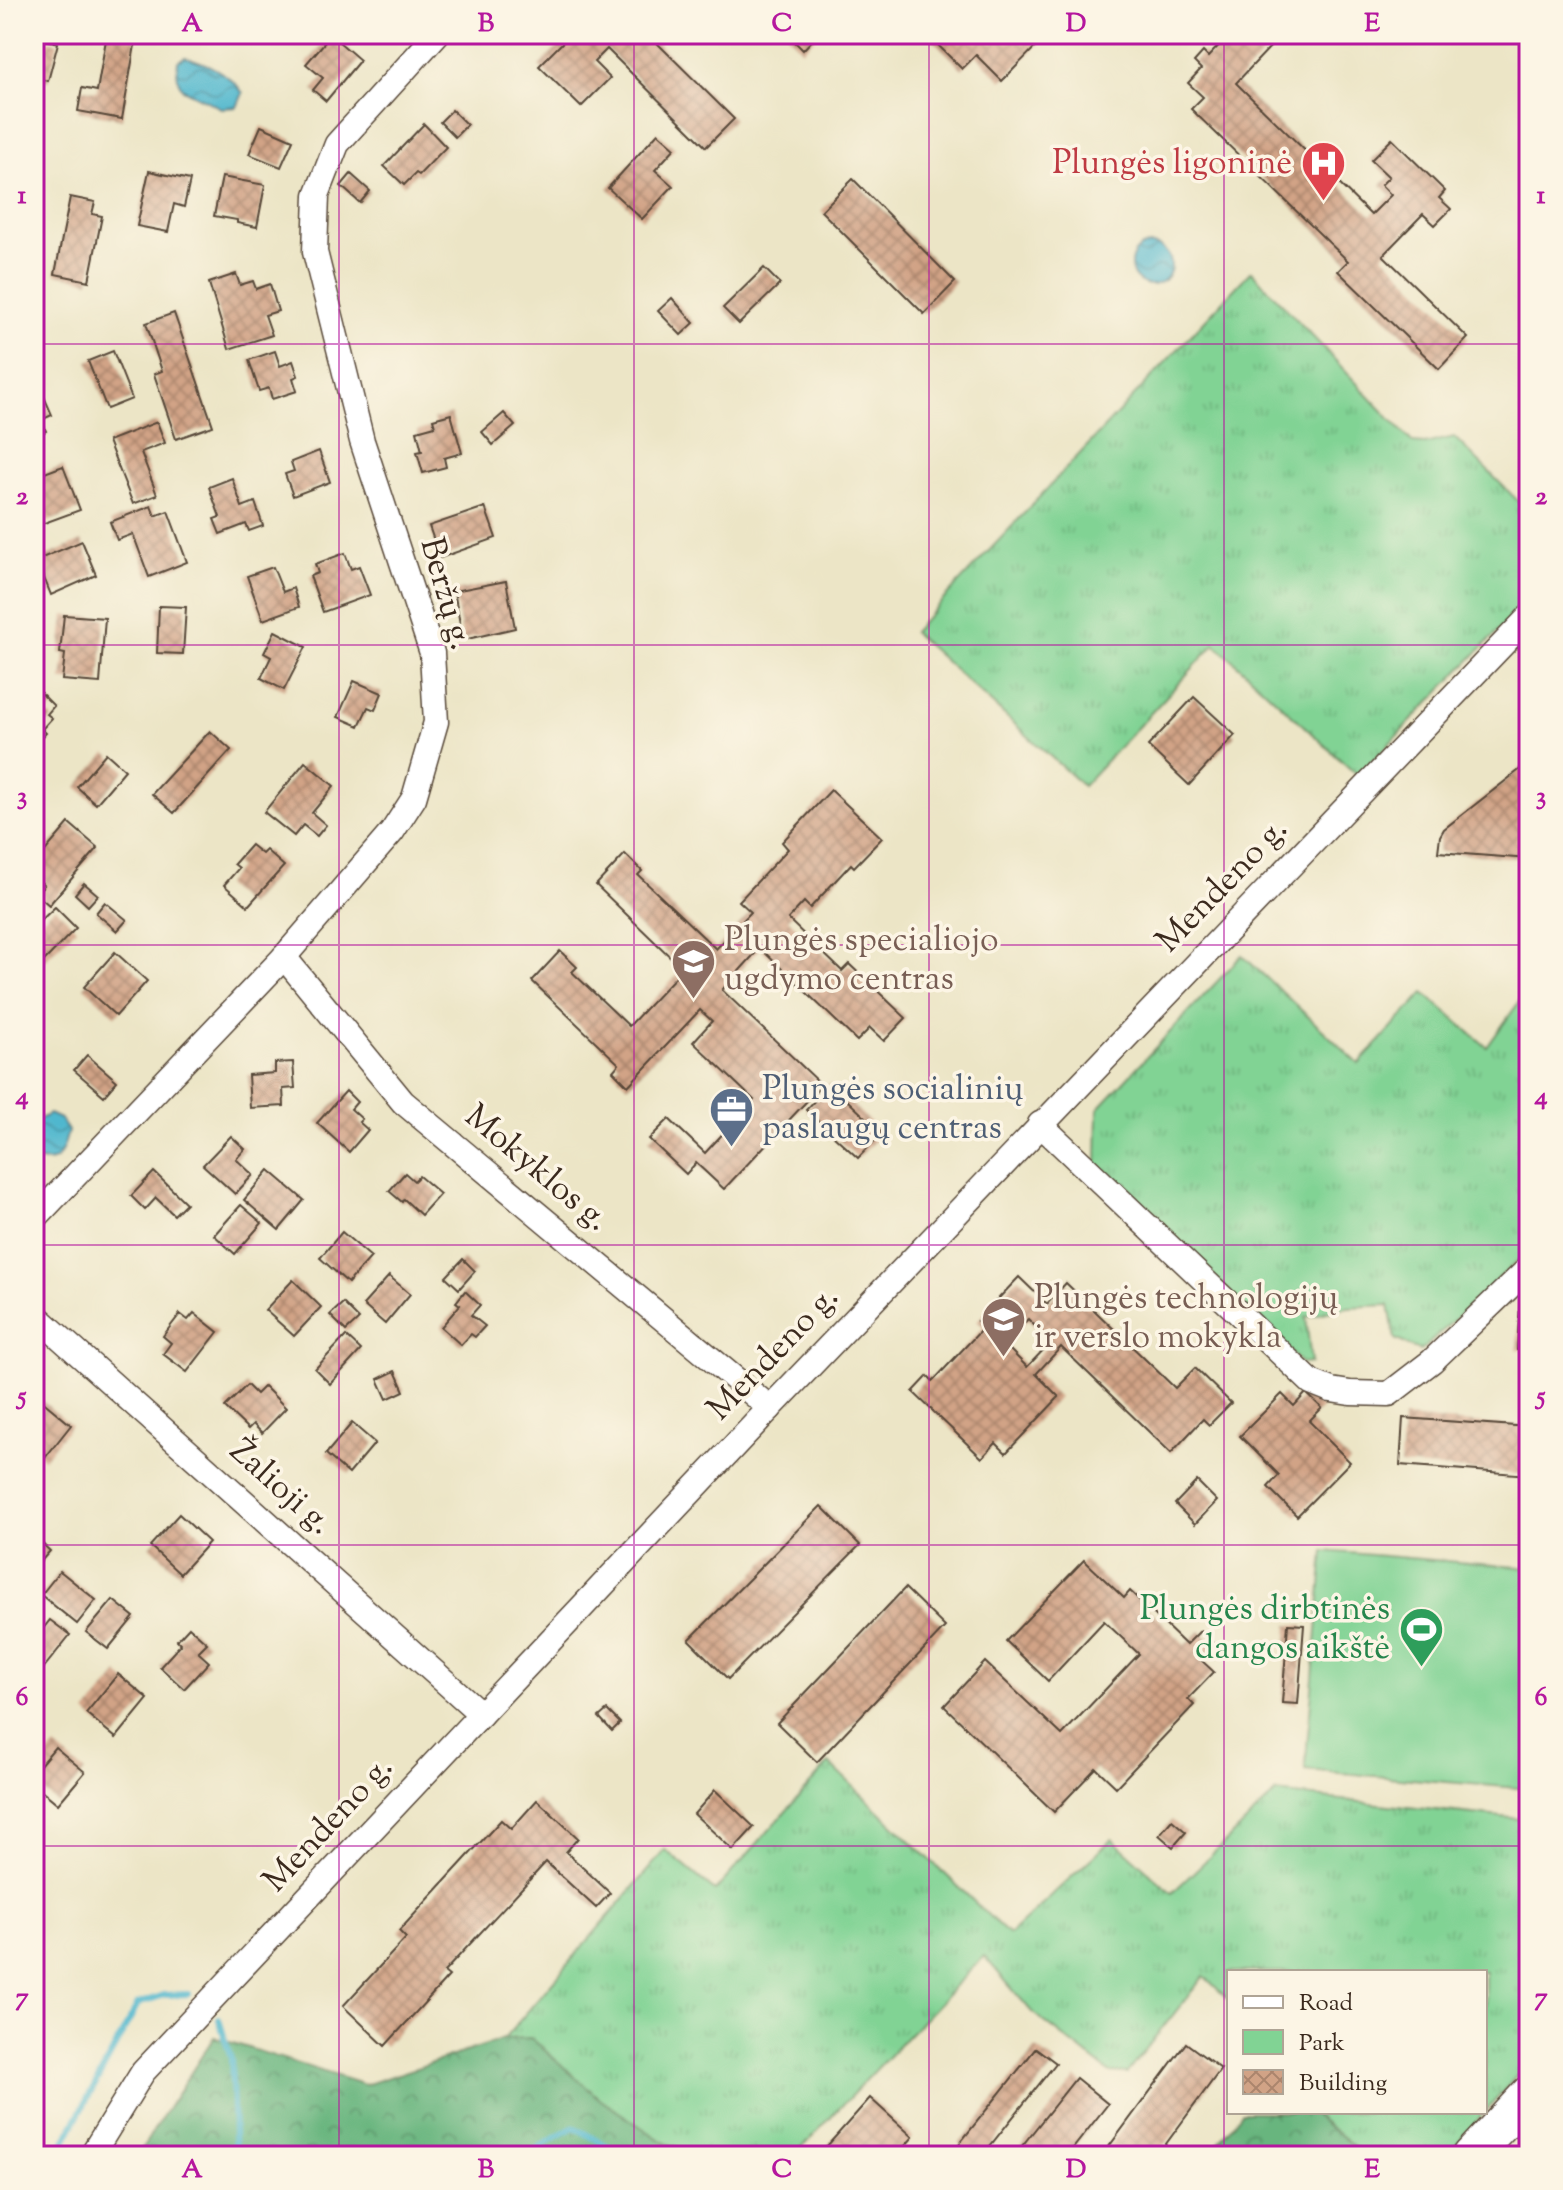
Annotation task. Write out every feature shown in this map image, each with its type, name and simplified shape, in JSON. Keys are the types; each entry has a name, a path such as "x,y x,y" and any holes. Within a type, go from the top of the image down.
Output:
{"main road":[{"path":"1471,2156 1529,2094"}],"street":[{"name":"Beržų g.","path":"34,1219 284,957 392,832 414,798 436,722 432,653 362,441 315,252 317,195 337,144 437,34"},
{"name":"Mendeno g.","path":"91,2156 143,2072 1040,1124 1528,619"},
{"name":"Mokyklos g.","path":"284,957 403,1102 770,1408"},
{"path":"1040,1124 1311,1382 1331,1390 1389,1394 1432,1361 1529,1268"},
{"name":"Žalioji g.","path":"34,1314 481,1714"}],"green space":[{"path":"1251,271 1413,443 1425,444 1454,437 1529,512 1529,599 1358,776 1215,644 1083,786 913,632"},
{"path":"1242,955 1359,1064 1424,993 1487,1047 1529,988 1529,1250 1421,1351 1395,1339 1389,1305 1348,1307 1306,1317 1311,1363 1302,1364 1097,1166 1098,1109"},
{"name":"Plungės dirbtinės dangos aikštė","path":"1324,1551 1529,1568 1529,1789 1305,1770"},
{"path":"829,1763 1009,1935 1112,1839 1172,1893 1276,1793 1529,1820 1529,2062 1487,2110 1487,1970 1227,1970 1227,1998 1204,1976 1127,2073 1109,2072 1032,2012 984,1956 794,2156 703,2156 665,2143 504,2039 665,1850 715,1891"},
{"path":"214,2037 365,2085 504,2039 531,2038 601,2100 665,2143 703,2156 137,2156"},
{"path":"1240,2114 1313,2114 1366,2156 1209,2156"},
{"path":"1314,2114 1483,2114 1446,2156 1366,2156"}],"water":[{"path":"185,57 201,62 232,80 243,93 237,107 221,108 183,89 177,68 178,61"},
{"path":"1151,245 1165,251 1171,265 1165,279 1151,285 1137,279 1131,265 1137,251"},
{"path":"49,1114 60,1119 68,1131 58,1157 42,1162 34,1159 34,1122"}],"building":[{"path":"34,34 58,43 48,81 34,78"},
{"path":"107,34 136,39 122,119 78,111 82,88 97,91"},
{"path":"252,34 273,34 263,45"},
{"path":"565,34 648,34 734,119 706,147 607,49 594,62 610,78 581,107 539,66 566,39"},
{"path":"787,34 818,34 803,50"},
{"path":"927,34 1048,34 1002,81 976,55 962,69"},
{"name":"Plungės ligoninė","path":"1230,34 1261,34 1272,45 1236,83 1371,215 1391,195 1381,185 1389,177 1371,160 1392,139 1445,191 1439,198 1451,209 1435,225 1423,214 1383,255 1468,338 1439,369 1338,271 1348,261 1191,109 1203,97 1188,83 1201,69 1194,62 1203,52 1208,57"},
{"path":"331,35 360,60 326,101 313,90 323,78 306,64"},
{"path":"452,110 467,125 455,137 440,122"},
{"path":"424,124 446,147 419,175 416,173 404,185 384,166"},
{"path":"261,126 293,140 281,167 249,154"},
{"path":"658,133 675,148 655,170 673,186 642,219 608,188"},
{"path":"149,171 190,180 184,207 174,204 168,232 137,226"},
{"path":"351,174 370,191 360,203 341,186"},
{"path":"222,177 265,185 257,227 214,216"},
{"path":"853,179 955,282 924,314 821,211"},
{"path":"70,197 95,202 92,214 102,216 89,281 55,274"},
{"path":"764,268 780,284 739,324 723,308"},
{"path":"236,274 240,285 253,281 256,289 270,284 278,311 265,315 272,335 229,349 209,283"},
{"path":"672,298 694,323 681,335 658,311"},
{"path":"174,313 213,426 176,439 154,374 162,371 146,323"},
{"path":"113,351 132,399 107,409 88,361"},
{"path":"275,351 280,366 293,361 298,376 293,378 297,391 272,399 269,388 259,391 249,360"},
{"path":"39,385 52,415 41,420 46,431 34,437 34,387"},
{"path":"504,413 515,426 493,445 482,432"},
{"path":"451,414 462,453 444,458 446,467 423,473 417,452 422,451 417,431 435,426 433,419"},
{"path":"157,422 165,443 141,452 157,495 133,504 108,441"},
{"path":"319,451 330,482 293,496 285,474 294,471 291,462"},
{"path":"63,466 80,510 39,525 34,512 34,477"},
{"path":"232,478 242,507 255,502 263,526 249,531 246,524 220,534 214,519 220,517 209,487"},
{"path":"151,506 155,516 168,511 187,562 149,577 133,534 117,540 110,522"},
{"path":"485,507 496,538 440,558 429,526"},
{"path":"82,541 96,575 51,595 37,560"},
{"path":"345,553 351,569 359,566 370,595 323,612 310,576 318,573 315,564"},
{"path":"273,567 283,592 293,588 299,607 263,620 247,576"},
{"path":"506,581 515,628 463,640 454,591"},
{"path":"159,606 186,607 183,654 157,653"},
{"path":"64,615 105,618 100,683 62,680 65,654 60,653"},
{"path":"275,631 306,647 284,690 261,678 271,657 264,653"},
{"path":"354,681 382,693 375,710 368,707 359,726 338,717"},
{"path":"39,691 54,706 47,714 52,718 42,729 46,733 34,746 34,696"},
{"path":"1194,697 1235,735 1189,785 1148,746"},
{"path":"210,731 231,750 174,813 152,794"},
{"path":"106,753 125,770 96,804 77,787"},
{"path":"305,762 334,786 312,813 326,825 317,836 303,825 294,836 264,812"},
{"path":"1527,764 1529,859 1438,852 1444,829"},
{"name":"Plungės specialiojo ugdymo centras","path":"831,790 882,838 854,867 851,864 810,908 804,902 788,919 842,971 849,964 906,1018 884,1041 870,1028 857,1041 760,948 722,990 822,1085 724,1189 696,1163 686,1174 649,1139 669,1119 705,1153 754,1100 693,1042 712,1021 700,1010 628,1086 613,1071 619,1064 532,981 560,951 577,967 572,972 629,1026 683,969 596,885 625,854 642,871 638,875 716,949 751,912 739,901 788,849 782,842"},
{"path":"69,823 98,848 49,905 36,894 44,885 34,876 34,864"},
{"path":"251,845 262,854 266,850 284,866 248,906 224,885 239,868 234,864"},
{"path":"84,883 98,895 88,906 75,894"},
{"path":"105,902 127,920 117,931 96,913"},
{"path":"55,907 76,928 42,963 34,956 34,927"},
{"path":"115,952 147,981 116,1016 84,987"},
{"path":"87,1055 117,1081 104,1096 74,1070"},
{"path":"293,1062 295,1088 283,1089 284,1106 250,1108 248,1075 275,1073 275,1063"},
{"path":"830,1084 882,1133 858,1158 806,1110"},
{"path":"346,1091 357,1102 351,1109 368,1130 349,1152 317,1123"},
{"path":"231,1136 245,1149 236,1159 253,1175 235,1194 203,1165"},
{"path":"269,1170 304,1200 279,1230 244,1200"},
{"path":"154,1172 186,1203 174,1215 156,1198 145,1210 131,1196"},
{"path":"405,1173 414,1181 419,1176 440,1194 421,1215 404,1199 402,1202 389,1191"},
{"path":"241,1205 262,1223 235,1254 214,1235"},
{"path":"342,1232 371,1257 348,1283 320,1258"},
{"path":"463,1259 475,1271 459,1289 446,1277"},
{"path":"389,1276 410,1294 385,1324 363,1305"},
{"name":"Plungės technologijų ir verslo mokykla","path":"1019,1277 1047,1304 1066,1283 1175,1388 1195,1368 1231,1403 1209,1425 1203,1419 1171,1453 1061,1347 1036,1374 1059,1397 1006,1453 996,1443 982,1458 913,1392 928,1376 933,1381 984,1327 977,1321","holes":["1028,1319 1051,1342 1027,1367 1004,1344"]},
{"path":"293,1280 321,1307 294,1336 265,1310"},
{"path":"465,1291 480,1305 471,1315 485,1326 475,1337 471,1334 461,1345 441,1327 460,1305 456,1302"},
{"path":"343,1303 359,1319 346,1331 330,1315"},
{"path":"1520,1303 1529,1303 1529,1350 1517,1350"},
{"path":"194,1313 218,1332 187,1372 163,1354 171,1343 163,1336 180,1314 188,1320"},
{"path":"346,1336 361,1350 330,1384 315,1369"},
{"path":"395,1371 404,1391 387,1399 378,1379"},
{"path":"247,1385 256,1394 264,1386 286,1408 262,1433 253,1424 248,1429 225,1407"},
{"path":"1306,1393 1322,1408 1309,1421 1350,1462 1297,1516 1268,1487 1279,1475 1240,1436 1282,1394 1294,1406"},
{"path":"35,1395 71,1425 44,1459 34,1451"},
{"path":"1403,1418 1529,1427 1529,1475 1400,1465"},
{"path":"352,1423 375,1443 349,1474 326,1454"},
{"path":"1197,1481 1217,1501 1195,1524 1175,1504"},
{"path":"821,1506 860,1545 728,1679 689,1640"},
{"path":"179,1514 209,1542 180,1574 150,1546"},
{"path":"34,1536 50,1551 34,1569"},
{"path":"1084,1560 1124,1598 1130,1591 1186,1645 1200,1631 1215,1645 1201,1660 1214,1672 1188,1699 1194,1705 1116,1787 1096,1768 1054,1812 944,1706 985,1662 1062,1735 1139,1654 1104,1621 1048,1681 1006,1641"},
{"path":"60,1571 96,1600 77,1624 41,1595"},
{"path":"905,1588 945,1627 817,1762 777,1723"},
{"path":"113,1600 134,1617 108,1649 86,1632"},
{"path":"50,1620 70,1635 42,1670 34,1665 34,1640"},
{"path":"1288,1624 1304,1625 1298,1704 1282,1703"},
{"path":"189,1627 207,1643 198,1652 209,1662 184,1689 160,1667 181,1644 177,1640"},
{"path":"118,1674 148,1699 116,1738 86,1713"},
{"path":"607,1710 620,1723 612,1731 599,1717"},
{"path":"55,1747 85,1772 58,1804 34,1784 34,1772"},
{"path":"715,1790 754,1827 733,1850 694,1814"},
{"path":"537,1800 578,1838 566,1852 610,1893 596,1908 546,1862 444,1972 449,1976 385,2046 343,2006 406,1938 399,1931 501,1820 511,1829"},
{"path":"1172,1820 1186,1832 1173,1847 1159,1835"},
{"path":"1186,2043 1221,2069 1157,2156 1102,2156"},
{"path":"1036,2048 1056,2063 982,2156 974,2156 959,2144"},
{"path":"1076,2078 1108,2104 1067,2156 1014,2156"},
{"path":"870,2098 913,2137 896,2156 818,2156"}],"waterway":[{"path":"57,2156 138,2004 164,1995 188,1994"},
{"path":"219,2019 231,2059 235,2156"},
{"path":"531,2156 539,2147 574,2127 625,2156"}],"place":[{"name":"Plungės ligoninė","path":"1323,203"},
{"name":"Plungės specialiojo ugdymo centras","path":"693,1000"},
{"name":"Plungės socialinių paslaugų centras","path":"731,1149"},
{"name":"Plungės technologijų ir verslo mokykla","path":"1003,1358"},
{"name":"Plungės dirbtinės dangos aikštė","path":"1421,1669"}]}
